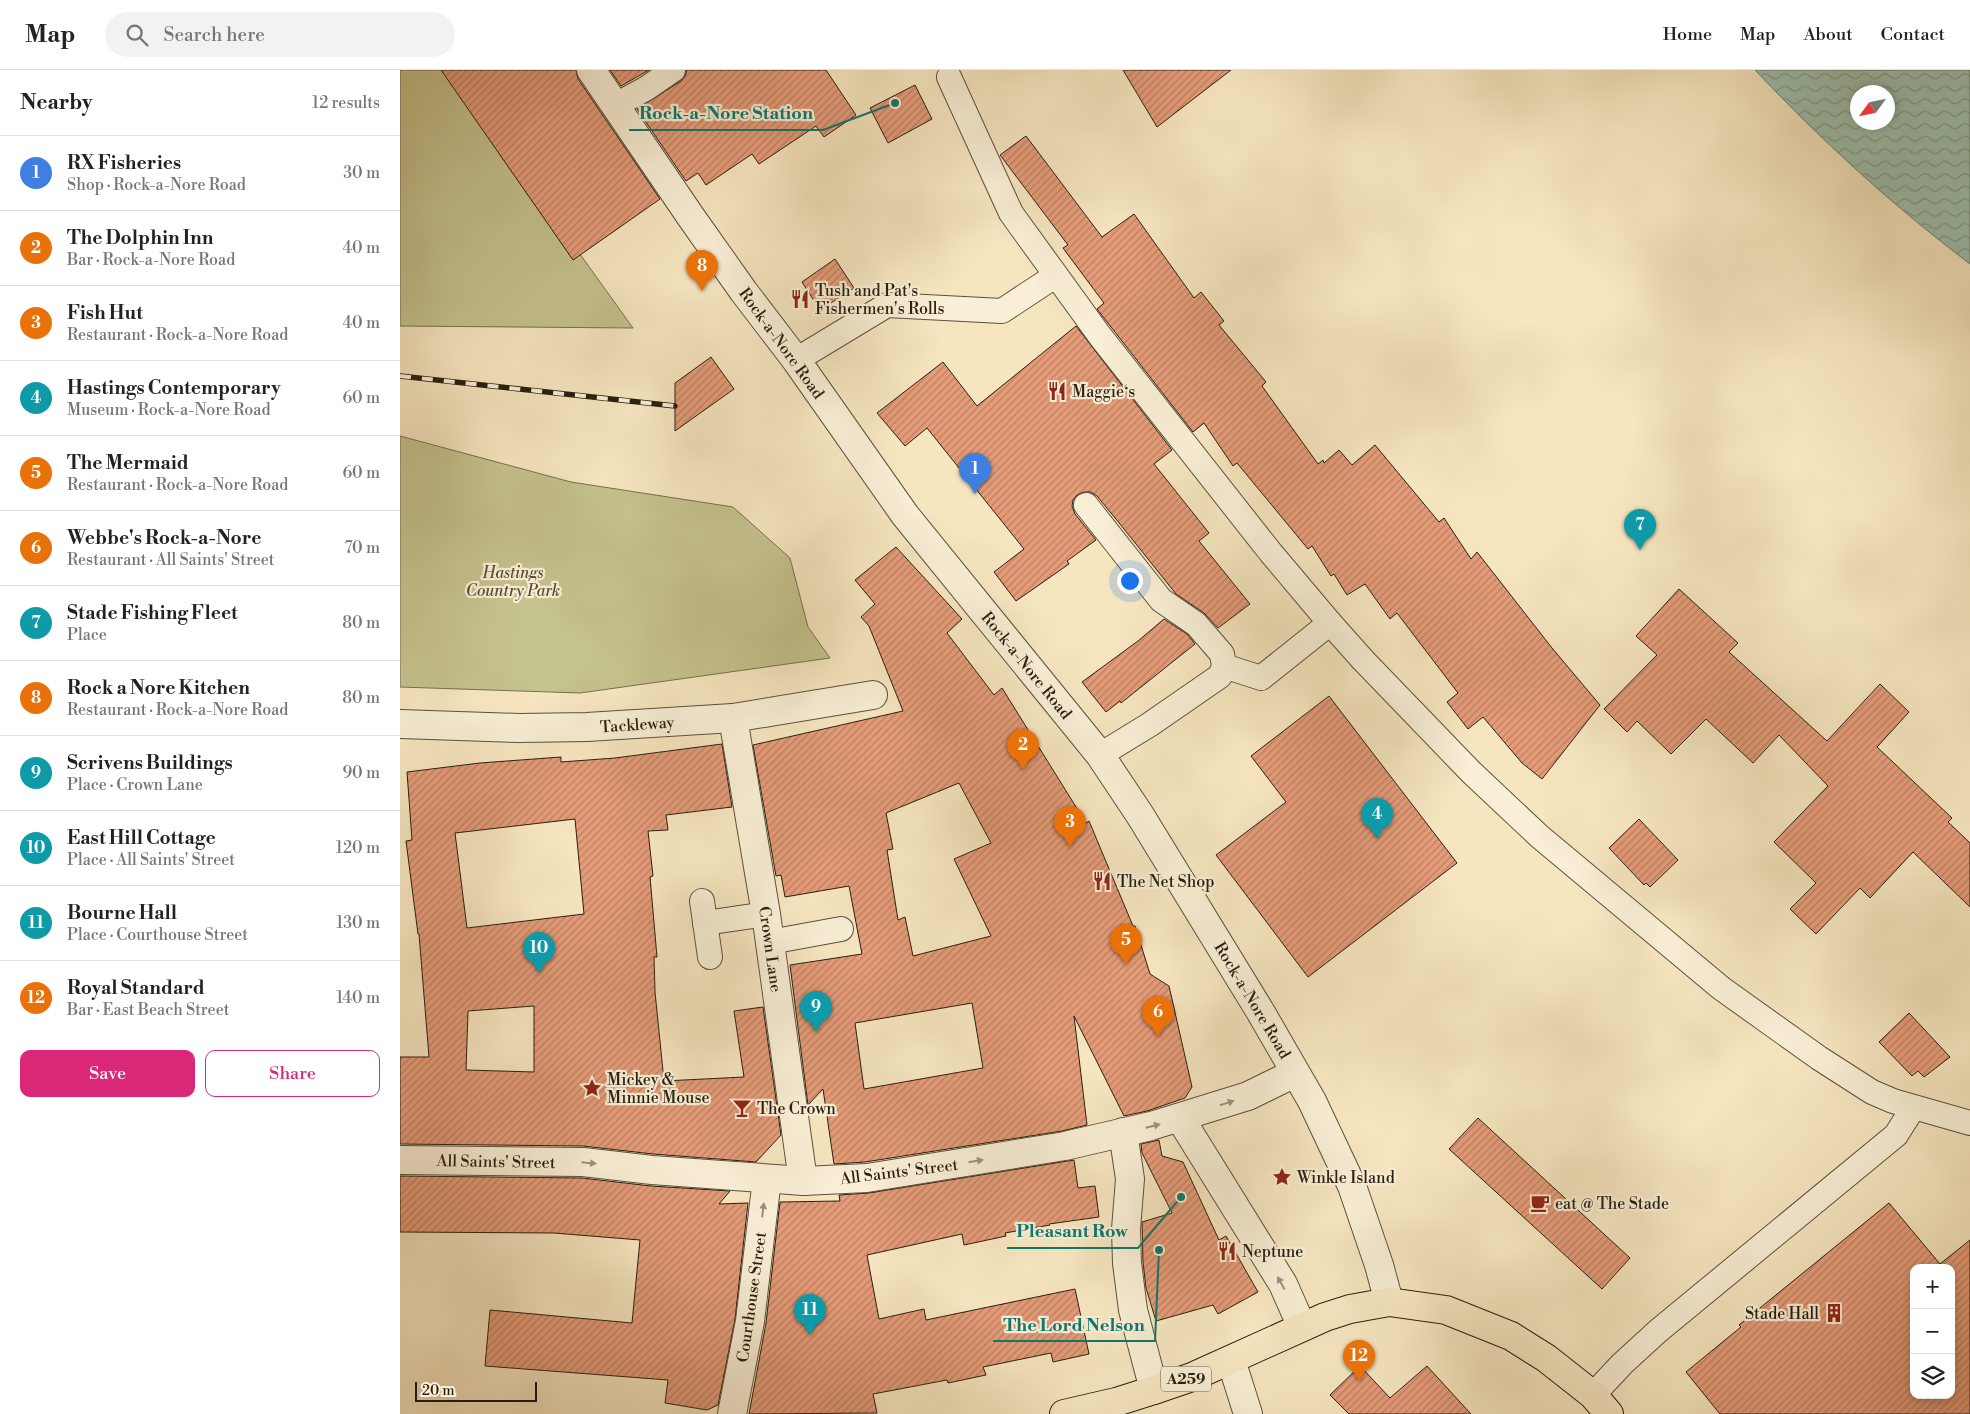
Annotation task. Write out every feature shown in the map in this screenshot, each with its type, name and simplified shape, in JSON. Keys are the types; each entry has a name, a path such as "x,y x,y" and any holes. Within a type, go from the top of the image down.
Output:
{"highway":[{"name":"A259","path":"1064,1414 1116,1402 1154,1390 1232,1360 1302,1327 1350,1309 1389,1302 1446,1310 1512,1336 1546,1358 1601,1405"}],"street":[{"name":"Rock-a-Nore Road","path":"591,70 717,255 796,360 904,515 1100,755 1197,907 1312,1100 1352,1186 1379,1264 1389,1302"},
{"name":"Tackleway","path":"400,724 519,728 578,727 733,718 873,695"},
{"name":"Crown Lane","path":"733,718 766,914 803,1181"},
{"name":"All Saints' Street","path":"400,1160 582,1162 652,1170 803,1181 867,1178 1065,1146 1123,1132 1180,1118 1248,1096 1296,1073"},
{"path":"1180,1118 1283,1284 1302,1327"},
{"path":"1123,1132 1130,1179 1126,1230 1127,1263 1133,1310 1154,1390"},
{"name":"Courthouse Street","path":"732,1414 750,1321 767,1179"},
{"path":"1232,1360 1248,1414"}],"lane":[{"path":"614,106 646,88 672,70"},
{"path":"949,77 1011,213 1100,336 1271,553 1330,623 1471,772 1539,836 1721,988 1819,1058 1872,1092 1914,1108 1970,1123"},
{"path":"796,360 887,305 1002,311 1055,276"},
{"path":"1086,505 1161,600 1196,624 1222,654 1224,666 1220,676 1149,725 1100,755"},
{"path":"1224,666 1260,678 1330,623"},
{"path":"710,957 703,912 766,914"},
{"path":"770,942 841,929"},
{"path":"1601,1405 1622,1364 1658,1331 1896,1135 1914,1108"}],"green space":[{"path":"400,70 448,70 633,328 400,326"},
{"name":"Hastings Country Park","path":"400,436 571,482 733,507 790,558 808,627 830,658 580,693 400,687"}],"water":[{"path":"1755,70 1970,70 1970,264 1913,219 1832,147"}],"building":[{"path":"441,70 576,70 578,79 660,199 573,260"},
{"path":"610,70 649,70 621,86"},
{"path":"687,70 826,70 856,115 824,137 816,126 759,164 752,154 706,185 698,173 686,181 637,109 681,81"},
{"path":"1123,70 1231,70 1157,127"},
{"path":"915,85 932,119 888,143 870,108"},
{"path":"1026,136 1102,237 1134,214 1194,298 1201,292 1224,321 1219,325 1266,382 1262,386 1318,464 1323,460 1324,463 1339,450 1352,465 1375,445 1439,522 1444,518 1471,559 1477,552 1552,648 1600,705 1542,779 1522,763 1483,717 1468,729 1447,702 1458,693 1397,613 1390,619 1365,584 1347,595 1334,574 1331,576 1312,546 1308,549 1237,463 1233,466 1204,423 1193,432 1097,309 1104,303 1063,248 1068,245 1000,155"},
{"path":"835,259 854,288 820,310 802,282"},
{"path":"1076,326 1172,450 1154,464 1209,533 1199,541 1250,604 1218,628 1204,613 1176,594 1097,496 1091,492 1077,495 1073,500 1072,506 1075,514 1096,540 1067,561 1069,564 1016,601 994,572 1024,549 927,428 905,446 877,413 943,362 977,406"},
{"path":"711,357 734,389 675,431 675,383"},
{"path":"896,547 962,619 947,633 994,695 1002,688 1086,823 1089,821 1133,926 1135,926 1150,974 1169,986 1192,1087 1185,1098 1147,1111 1124,1116 1074,1016 1087,1125 1062,1131 865,1162 834,1164 823,1089 808,1105 790,965 862,954 849,886 785,897 781,875 776,876 753,745 903,711 869,626 861,617 875,604 855,580","holes":["959,783 991,843 954,859 991,936 913,956 905,917 898,920 887,850 893,849 886,813","972,1003 983,1068 864,1089 855,1023"]},
{"path":"1679,589 1738,643 1729,652 1827,741 1880,684 1909,712 1877,747 1952,818 1948,822 1970,843 1970,907 1913,852 1870,898 1860,888 1816,934 1790,909 1816,883 1774,842 1828,786 1779,735 1753,763 1706,719 1671,754 1637,721 1627,732 1604,709 1657,655 1636,636"},
{"path":"1164,619 1187,634 1195,644 1121,703 1120,701 1106,712 1082,682 1138,641"},
{"path":"1329,696 1457,863 1308,977 1216,855 1286,802 1251,756"},
{"path":"722,744 732,807 666,815 668,830 648,831 653,876 650,877 657,957 654,957 655,992 664,1081 744,1077 734,1011 763,1007 781,1135 756,1162 653,1154 583,1146 400,1144 400,1057 429,1057 419,934 406,841 412,840 407,772 480,763 561,757 561,762 615,758","holes":["575,819 584,914 467,928 455,833","534,1006 534,1072 466,1070 468,1011"]},
{"path":"1639,819 1678,860 1650,887 1646,883 1644,885 1609,848"},
{"path":"1909,1013 1950,1057 1924,1077 1918,1071 1912,1076 1879,1042"},
{"name":"eat @ The Stade","path":"1478,1118 1630,1258 1602,1289 1449,1149"},
{"path":"1159,1140 1162,1156 1183,1162 1219,1240 1226,1236 1258,1292 1218,1314 1213,1305 1156,1321 1146,1288 1142,1222 1172,1213 1142,1153 1141,1144"},
{"path":"1074,1160 1078,1188 1095,1186 1099,1217 1005,1233 1006,1236 964,1245 962,1234 867,1255 879,1319 924,1309 926,1320 1075,1289 1089,1354 1053,1362 1051,1353 983,1367 986,1375 948,1383 947,1380 873,1394 877,1413 749,1414 766,1323 780,1202 840,1201 839,1195 869,1193"},
{"path":"400,1176 582,1178 651,1186 730,1191 719,1204 748,1203 735,1319 718,1405 707,1410 665,1403 668,1380 485,1366 490,1310 632,1323 640,1240 554,1233 400,1232"},
{"path":"1889,1203 1940,1264 1970,1240 1970,1414 1720,1414 1686,1372 1741,1327 1739,1325"},
{"path":"1360,1366 1390,1398 1427,1366 1471,1414 1349,1414 1330,1395"}],"railway":[{"path":"400,376 675,406"}],"place":[{"name":"Rock-a-Nore Station","path":"895,103"},
{"name":"Rock a Nore Kitchen","path":"702,291"},
{"name":"Tush and Pat's Fishermen's Rolls","path":"800,299"},
{"name":"Maggie‘s","path":"1057,391"},
{"name":"RX Fisheries","path":"975,494"},
{"name":"Stade Fishing Fleet","path":"1640,550"},
{"name":"The Dolphin Inn","path":"1023,770"},
{"name":"Hastings Contemporary","path":"1377,839"},
{"name":"Fish Hut","path":"1070,847"},
{"name":"The Net Shop","path":"1102,881"},
{"name":"The Mermaid","path":"1126,965"},
{"name":"East Hill Cottage","path":"539,973"},
{"name":"Scrivens Buildings","path":"816,1032"},
{"name":"Webbe's Rock-a-Nore","path":"1158,1037"},
{"name":"Mickey & Minnie Mouse","path":"592,1088"},
{"name":"The Crown","path":"742,1108"},
{"name":"Winkle Island","path":"1282,1177"},
{"name":"Pleasant Row","path":"1181,1197"},
{"name":"eat @ The Stade","path":"1540,1203"},
{"name":"The Lord Nelson","path":"1159,1250"},
{"name":"Neptune","path":"1227,1251"},
{"name":"Stade Hall","path":"1834,1313"},
{"name":"Bourne Hall","path":"810,1335"},
{"name":"Royal Standard","path":"1359,1381"}]}
